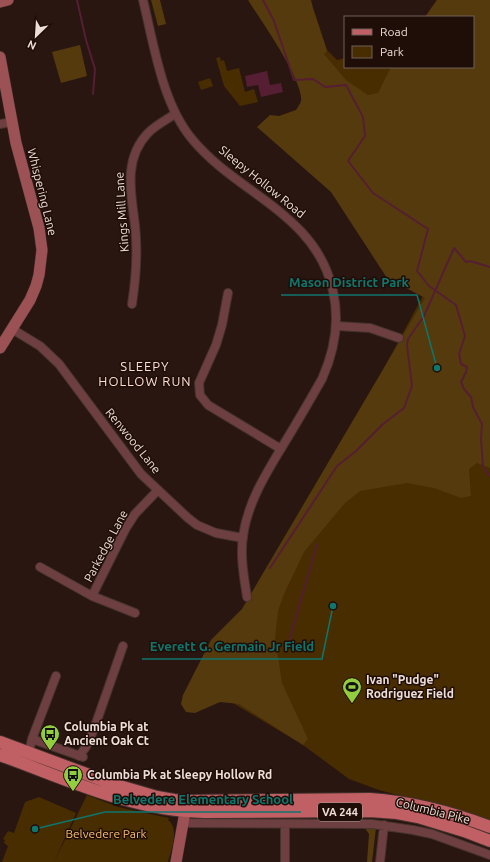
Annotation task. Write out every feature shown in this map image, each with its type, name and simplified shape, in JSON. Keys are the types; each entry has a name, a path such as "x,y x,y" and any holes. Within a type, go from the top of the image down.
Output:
{"main road":[{"name":"Columbia Pike","path":"0,742 135,791 157,797 185,812 370,799 398,801 419,805 490,827"},
{"name":"Columbia Pike","path":"0,755 132,802 185,812 370,811 397,813 438,822 490,841"}],"street":[{"path":"0,2 8,0"},
{"name":"Sleepy Hollow Road","path":"142,0 165,89 175,114 191,138 202,151 285,216 306,236 322,259 332,284 335,298 337,326 334,348 322,379 258,489 251,504 243,538"},
{"name":"Whispering Lane","path":"0,58 16,143 39,228 42,250 36,286 30,300 0,348"},
{"name":"Kings Mill Lane","path":"132,304 137,269 137,250 130,179 132,158 141,141 148,132 175,114"},
{"path":"0,124 12,122"},
{"path":"228,293 222,325 216,345 199,383 200,395 208,405 281,449"},
{"path":"337,326 370,328 380,330 399,338"},
{"name":"Renwood Lane","path":"12,329 40,346 58,364 141,474 188,518 197,525 216,533 243,538"},
{"name":"Parkedge Lane","path":"92,596 126,528 135,514 158,490"},
{"path":"243,538 242,567 248,597"},
{"path":"40,567 92,596 135,613"},
{"path":"32,738 81,757 94,729 123,646"},
{"path":"29,752 32,738 56,676"},
{"path":"176,862 185,812 285,824 384,825 432,834 490,855"},
{"path":"285,824 286,862"},
{"path":"380,862 384,825"}],"green space":[{"path":"437,0 490,0 490,820 379,790 349,779 303,745 218,694 335,460 433,277 347,197 313,8 327,50 337,60 344,58 344,68 474,68 474,16 426,16"},
{"path":"220,57 221,61 224,60 227,71 239,68 245,92 254,89 258,102 240,106 224,86 216,58"},
{"path":"210,78 213,86 201,90 198,82"},
{"name":"Belvedere Park","path":"87,795 118,807 169,818 168,820 172,824 173,828 174,840 168,862 54,862"},
{"path":"39,797 76,813 54,862 2,862 8,846 4,843 5,840 3,839 8,831 14,833 25,802"}],"shaded area":[{"path":"151,0 160,0 166,24 158,26"},
{"path":"248,0 311,0 327,51 324,54 346,80 368,95 378,93 390,68 474,68 474,16 426,16 437,0 490,0 490,468 477,463 469,469 471,496 461,498 434,488 407,483 360,491 345,503 304,552 284,594 278,611 275,638 282,683 308,739 303,745 239,704 220,702 195,713 186,712 181,704 183,695 211,640 242,609 425,298 387,278 331,192 257,127 270,115 279,116 296,110 301,101 296,79 271,35"},
{"path":"80,45 87,76 61,83 52,52"},
{"path":"267,71 270,85 281,83 283,92 261,97 258,85 247,87 245,76"},
{"path":"364,827 376,828 372,862 367,862 369,834"}],"waterway":[{"path":"77,0 86,40 95,69 93,94"},
{"path":"263,0 274,21 294,80 313,79 325,87 346,85 363,117 365,136 348,161 373,193 428,229 417,271 429,286 456,305 465,336 459,354 461,364 467,367 461,382 464,389 471,397 473,407 482,424 481,438 483,467 490,476"},
{"path":"270,568 337,466 356,451 383,424 404,408 412,386 407,345 408,339 424,316 454,248 466,262 470,261 490,267"},
{"path":"287,648 317,544"}],"place":[{"name":"Mason District Park","path":"437,368"},
{"name":"Everett G. Germain Jr Field","path":"333,606"},
{"name":"Ivan \"Pudge\" Rodriguez Field","path":"352,704"},
{"name":"Columbia Pk at Ancient Oak Ct","path":"50,751"},
{"name":"Columbia Pk at Sleepy Hollow Rd","path":"73,792"},
{"name":"Belvedere Elementary School","path":"35,829"}],"district":[{"name":"SLEEPY HOLLOW RUN","path":"145,374"}]}
